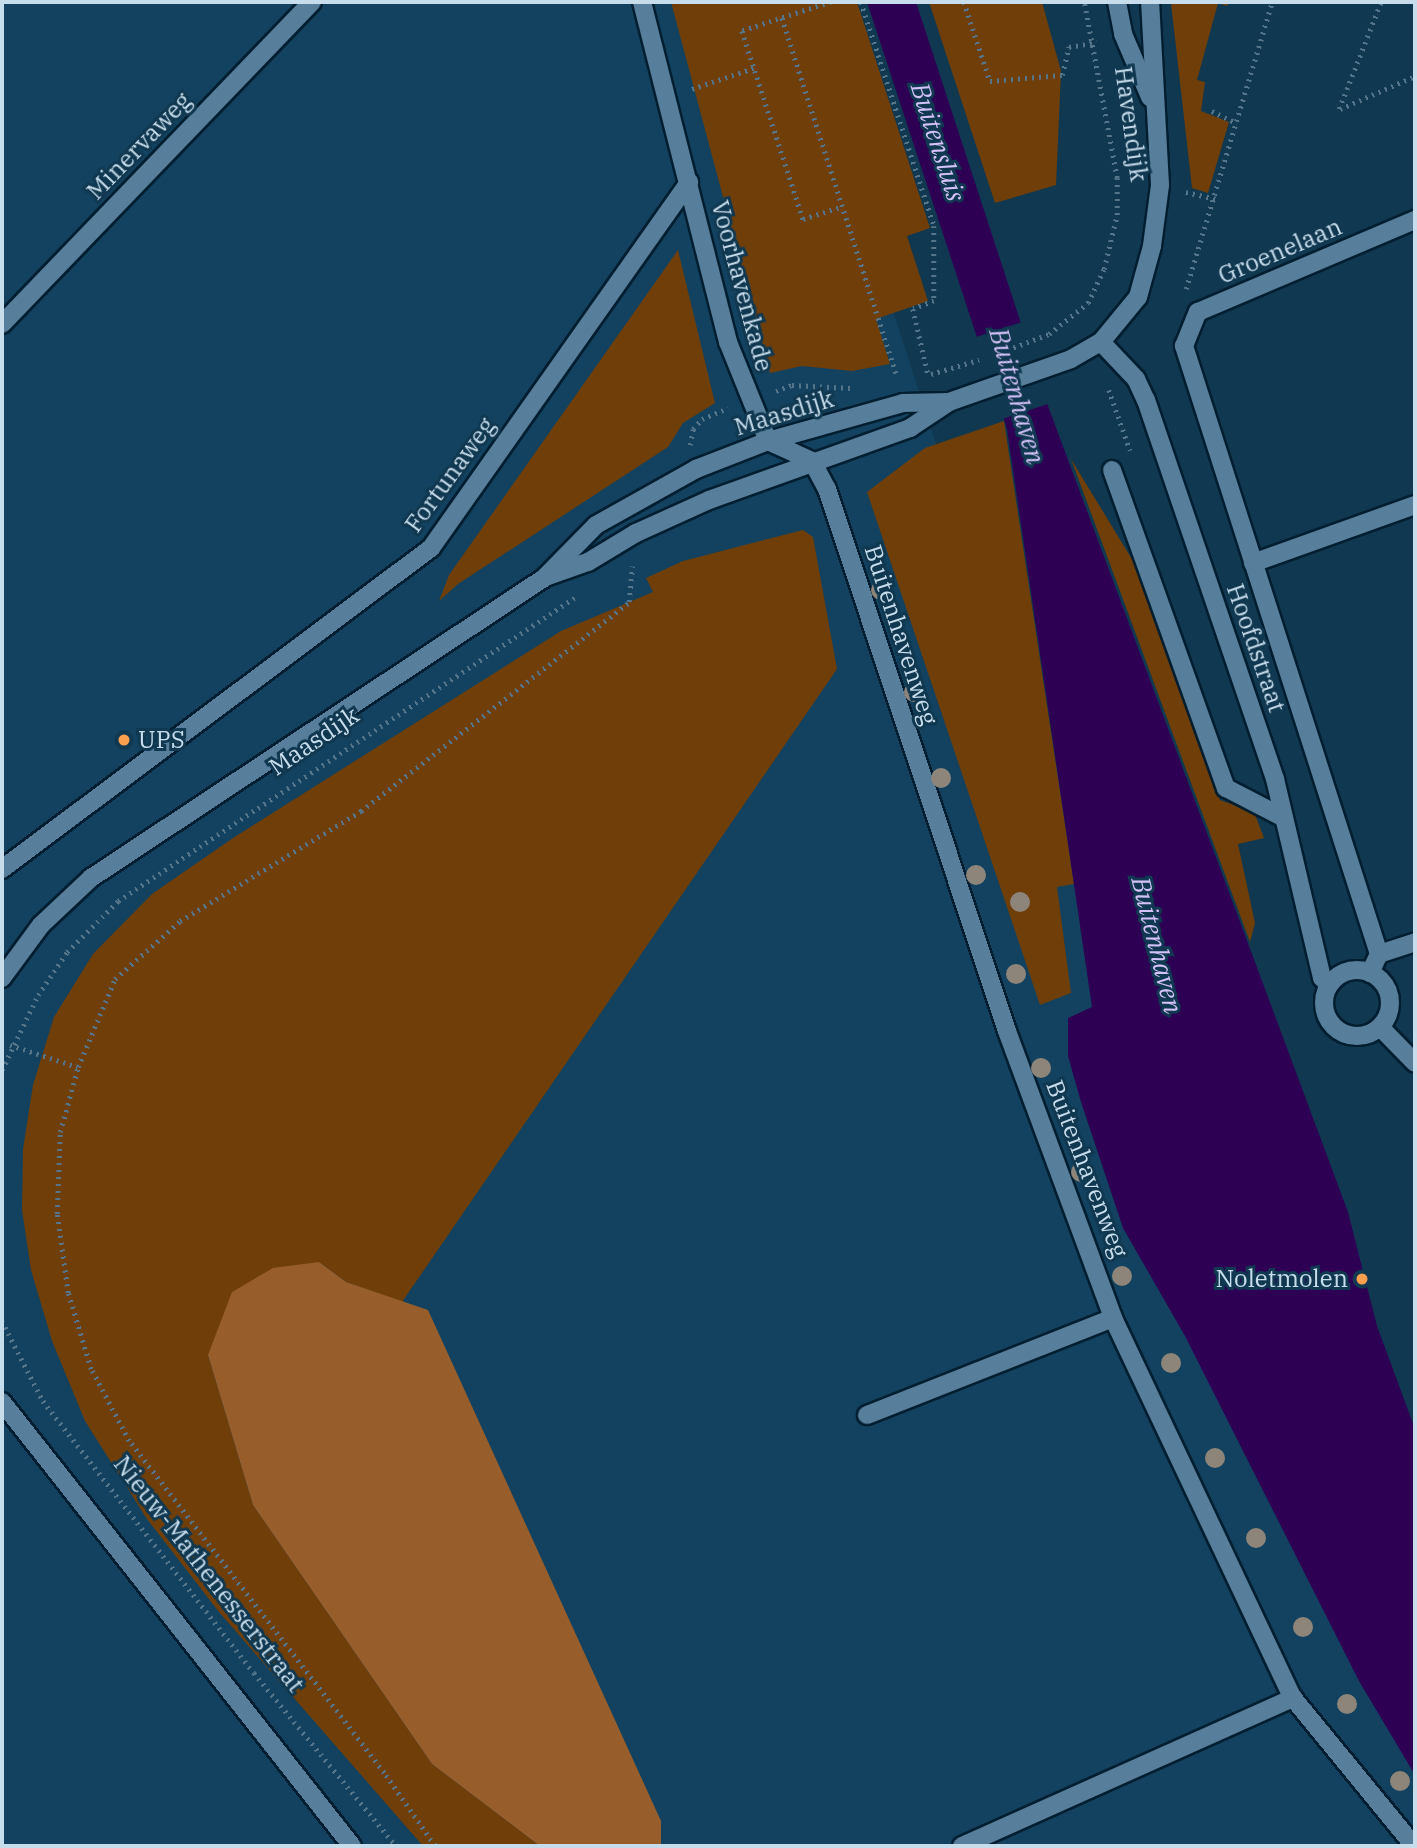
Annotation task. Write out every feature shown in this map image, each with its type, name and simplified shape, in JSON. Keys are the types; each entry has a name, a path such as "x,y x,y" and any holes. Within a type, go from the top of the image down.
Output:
{"street":[{"name":"Minervaweg","path":"2,324 312,2"},
{"path":"642,2 688,182"},
{"name":"Havendijk","path":"1117,2 1123,34 1153,104"},
{"name":"Havendijk","path":"991,387 1038,372 1101,342 1138,298 1152,246 1160,185 1153,104 1155,26 1150,2"},
{"name":"Voorhavenkade","path":"688,182 728,342 749,400 768,441"},
{"name":"Fortunaweg","path":"2,869 431,548 688,182"},
{"name":"Groenelaan","path":"1184,346 1198,312 1415,220"},
{"name":"Hoofdstraat","path":"1101,342 1136,379 1146,400 1284,818 1322,978 1330,984"},
{"name":"Hoofdstraat","path":"1184,346 1380,954"},
{"name":"Maasdijk","path":"544,578 588,562 636,533 709,500 910,428 949,402 991,387"},
{"name":"Maasdijk","path":"2,978 41,925 91,878 544,578 596,526 696,469 768,441 903,403 949,402"},
{"path":"768,441 812,461"},
{"name":"Buitenhavenweg","path":"812,461 827,489 1007,1031 1114,1318 1293,1698 1414,1846"},
{"path":"1112,470 1226,788 1284,818"},
{"path":"1253,563 1415,505"},
{"path":"1370,973 1380,954 1415,942"},
{"path":"1348,971 1370,973 1380,979 1390,997 1387,1018 1380,1027 1360,1036 1339,1031 1331,1024 1324,1004 1330,984 1348,971"},
{"path":"1380,1027 1415,1063"},
{"path":"867,1415 1114,1318"},
{"path":"2,1402 352,1846"},
{"path":"962,1846 1293,1698"}],"path":[{"path":"831,2 742,31 803,219 843,206"},
{"path":"861,2 934,226 934,302 914,309 928,374"},
{"path":"964,2 990,80 1062,75 1069,47 1094,42"},
{"name":"Havendijk","path":"1029,342 1068,323 1088,303 1104,269 1117,215 1117,178 1094,42 1084,2"},
{"path":"1186,292 1216,199 1272,2"},
{"path":"1381,2 1339,109 1415,76"},
{"path":"782,18 899,382"},
{"path":"667,98 754,68"},
{"path":"1212,111 1237,123"},
{"path":"1197,195 1216,199"},
{"name":"Maasdijk","path":"749,400 792,385 846,388"},
{"path":"1122,428 1130,451"},
{"path":"435,1846 384,1773 173,1504 129,1441 92,1369 68,1293 57,1214 60,1132 78,1067 115,979 180,921 361,811 629,602 632,561 621,568"},
{"name":"Maasdijk","path":"2,1070 10,1045 67,953 118,901 588,589"},
{"path":"10,1045 78,1067"},
{"name":"Nieuw-Mathenesserstraat","path":"2,1321 43,1401 254,1673 396,1846"}],"shaded area":[{"path":"2,2 793,2 990,611 1415,1603 1415,1846 2,1846"},
{"path":"671,2 857,2 930,228 907,236 928,301 876,319 890,364 852,371 802,366 770,373"},
{"path":"929,2 1042,2 1061,71 1056,185 995,203"},
{"path":"1228,2 1227,6 1218,3 1197,80 1205,82 1201,111 1229,122 1208,193 1192,188 1171,3"},
{"path":"678,250 715,403 683,423 668,447 458,584 439,601 449,575"},
{"path":"1004,421 1074,884 1057,887 1071,993 1040,1005 867,492 925,448"},
{"path":"1071,459 1141,574 1220,800 1254,812 1264,838 1238,844 1255,923 1250,942"},
{"path":"803,530 813,537 837,669 402,1302 346,1282 319,1262 208,1355 253,1505 432,1764 540,1846 423,1846 219,1612 147,1519 85,1421 52,1341 31,1270 22,1210 23,1149 33,1085 54,1017 93,954 152,894 233,838 561,631 653,592 646,578 683,561"},
{"path":"319,1262 346,1282 428,1310 661,1821 661,1846 540,1846 432,1764 253,1505 208,1355 232,1292 273,1268"}],"water":[{"path":"867,2 916,2 1048,406 1348,1212 1377,1326 1415,1429 1415,1775 1359,1681 1185,1336 1123,1228 1081,1102 1068,1056 1068,1018 1092,1007 1007,429"}],"pier":[{"path":"1022,322 1049,404 1002,419 975,337"}],"place":[{"name":"UPS","path":"124,740"},
{"name":"Noletmolen","path":"1362,1279"}],"water label":[{"name":"Buitensluis","path":"938,142"},
{"name":"Buitenhaven","path":"1017,396"},
{"name":"Buitenhaven","path":"1157,945"}]}
